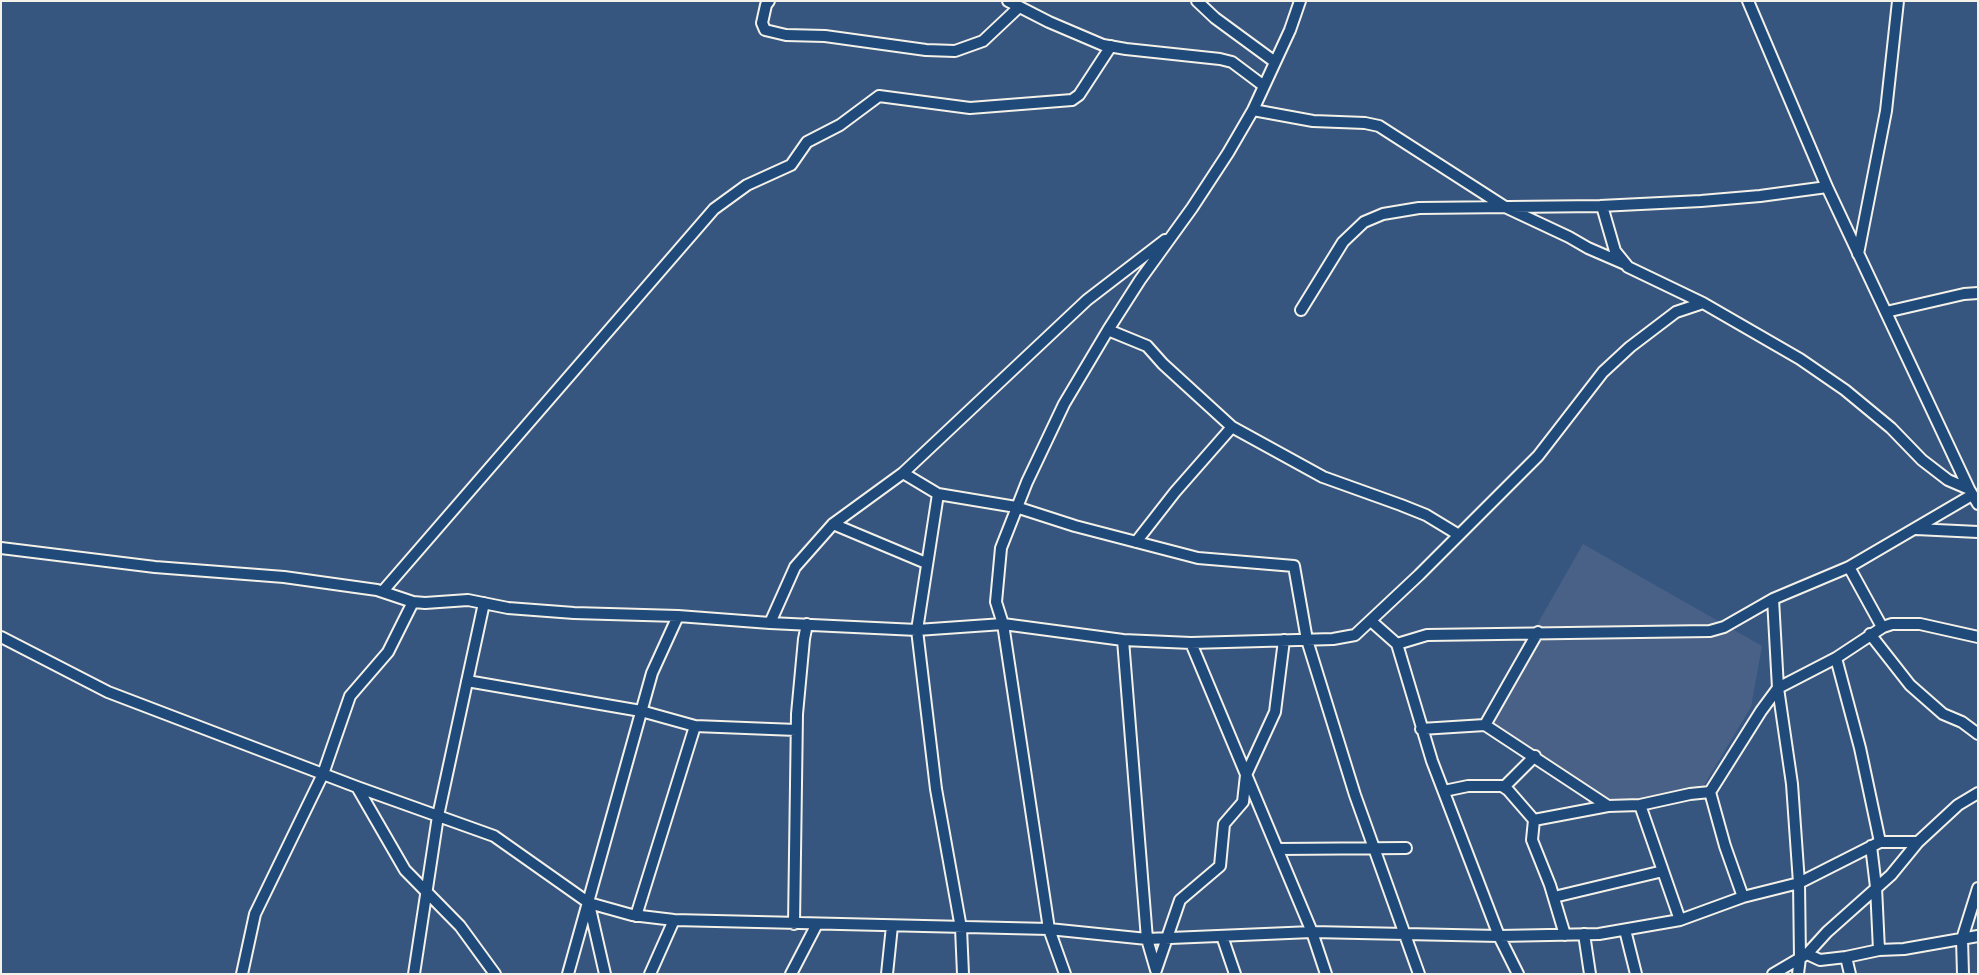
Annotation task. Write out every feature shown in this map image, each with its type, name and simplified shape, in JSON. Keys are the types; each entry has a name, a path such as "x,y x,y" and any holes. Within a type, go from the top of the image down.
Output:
{"street":[{"path":"769,1 766,5 762,23 765,30 786,35 825,36 926,50 954,51 983,41 1018,8"},
{"path":"1008,1 1018,8 1080,36 1111,46 1220,58 1232,62 1264,86"},
{"path":"1197,1 1215,18 1275,62"},
{"path":"1065,974 1049,929 1003,624 996,602 1001,548 1016,507 1064,404 1108,330 1228,153 1253,110 1300,1"},
{"path":"1748,1 1827,187 1973,496"},
{"path":"1858,254 1886,111 1898,1"},
{"path":"383,592 714,209 747,185 791,165 807,142 840,125 879,96 970,108 1072,100 1079,95 1111,46"},
{"path":"1253,110 1313,121 1365,123 1379,126 1505,207 1625,264"},
{"path":"1301,310 1343,242 1364,222 1383,214 1419,208 1602,206 1740,198 1827,187"},
{"path":"1602,206 1614,251 1628,267 1703,303 1800,359 1845,390 1891,428 1922,460 1973,496"},
{"path":"770,623 795,566 833,524 903,473 1087,300 1175,232"},
{"path":"1886,312 1964,294 1978,293"},
{"path":"1,548 155,567 284,577 383,592 414,602 468,600 518,609 917,630 1003,624 1123,640 1191,643 1306,640 1355,635 1372,621 1538,456 1603,372 1630,346 1676,312 1703,303"},
{"path":"1108,330 1147,346 1163,364 1232,427 1322,477 1426,515 1459,534"},
{"path":"1136,542 1174,492 1232,427"},
{"path":"903,473 938,494 1016,507 1075,526 1198,558 1294,566 1306,640 1355,795 1419,974"},
{"path":"938,494 917,630 936,789 961,928 963,974"},
{"path":"1397,644 1427,634 1710,631 1724,627 1772,599 1848,567 1973,496"},
{"path":"833,524 926,564"},
{"path":"1915,529 1978,532"},
{"path":"1848,567 1882,627"},
{"path":"1772,599 1778,688 1792,784 1799,883 1804,956 1798,974"},
{"path":"242,974 255,914 324,774 350,696 388,652 414,602"},
{"path":"414,974 438,816 484,603"},
{"path":"568,974 652,673 678,616"},
{"path":"1372,621 1397,644 1421,729 1499,936 1518,974"},
{"path":"794,924 796,730 807,624"},
{"path":"1743,897 1725,846 1710,792 1761,711 1778,688 1836,658 1882,627 1892,624 1920,624 1978,637"},
{"path":"1485,725 1538,632"},
{"path":"1870,634 1910,685 1943,714 1962,722 1978,734"},
{"path":"1,637 108,692 357,787 494,836 589,903 636,916 674,920 794,924 1049,929 1147,939 1312,932 1499,936 1599,934 1680,920 1743,897 1799,883 1876,844 1918,842"},
{"path":"1123,640 1147,939 1156,972"},
{"path":"1156,972 1180,900 1220,866 1224,824 1243,802 1246,775 1275,712 1284,640"},
{"path":"1191,643 1312,932 1326,974"},
{"path":"1836,658 1860,748 1876,844 1879,950"},
{"path":"467,681 641,711 695,726 796,730"},
{"path":"1421,729 1485,725 1535,756 1608,806"},
{"path":"636,916 695,726"},
{"path":"1504,787 1535,756"},
{"path":"1444,791 1468,786 1504,787 1534,820 1532,840 1554,897 1565,935"},
{"path":"357,787 406,870 460,926 495,974"},
{"path":"1534,820 1608,806 1640,805 1690,794 1710,792"},
{"path":"1774,974 1804,956 1827,932 1891,875 1918,842 1958,805 1978,793"},
{"path":"1640,805 1680,920"},
{"path":"1278,849 1406,848"},
{"path":"1554,897 1663,871"},
{"path":"1963,974 1962,939 1978,888"},
{"path":"589,903 605,974"},
{"path":"650,974 674,920"},
{"path":"791,974 817,924"},
{"path":"887,974 892,926"},
{"path":"1625,930 1636,974"},
{"path":"1584,934 1590,974"},
{"path":"1222,936 1235,974"},
{"path":"1804,956 1820,960 1879,950 1904,949 1978,936"},
{"path":"1846,957 1850,974"}],"shaded area":[{"path":"1583,544 1762,646 1751,707 1700,792 1610,807 1488,733 1486,714"}]}
